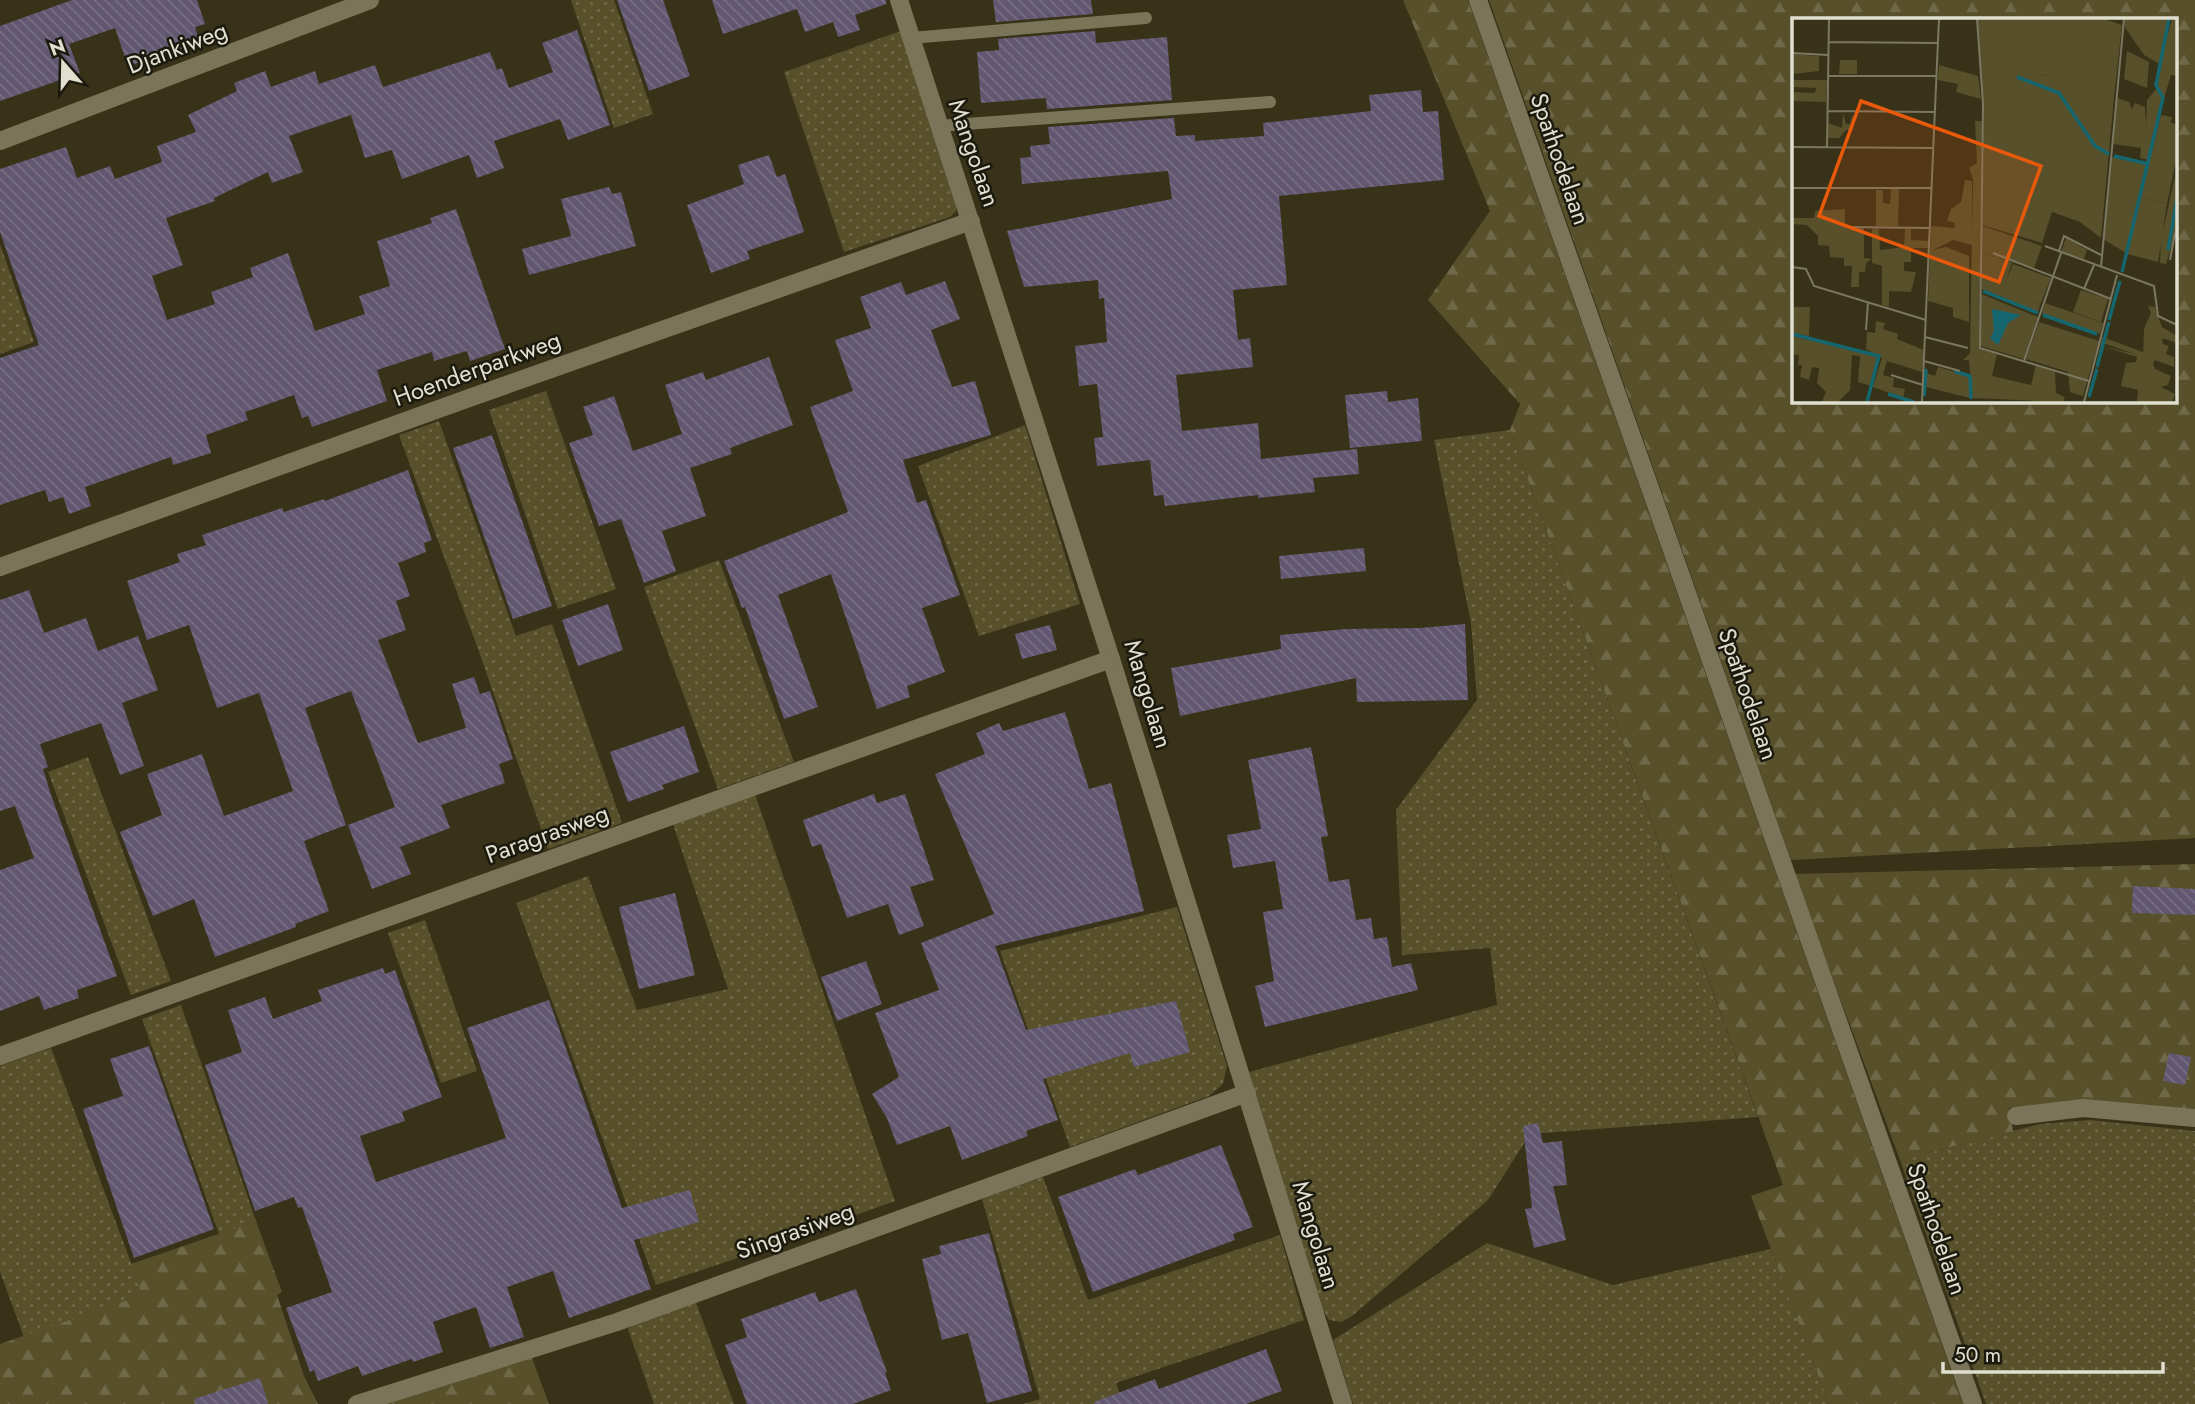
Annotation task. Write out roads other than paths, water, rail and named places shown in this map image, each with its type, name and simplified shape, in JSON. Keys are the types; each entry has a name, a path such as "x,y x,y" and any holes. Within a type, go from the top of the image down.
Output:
{"street":[{"name":"Djankiweg","path":"0,141 370,0"},
{"name":"Mangolaan","path":"899,0 1111,659 1343,1404"},
{"name":"Spathodelaan","path":"1478,0 1973,1404"},
{"name":"Hoenderparkweg","path":"0,567 971,221"},
{"name":"Paragrasweg","path":"0,1056 1111,659"},
{"name":"Singrasiweg","path":"357,1404 617,1322 1247,1093"},
{"path":"2015,1116 2083,1108 2195,1118"}],"lane":[{"path":"911,38 1146,18"},
{"path":"938,126 1270,102"}]}
